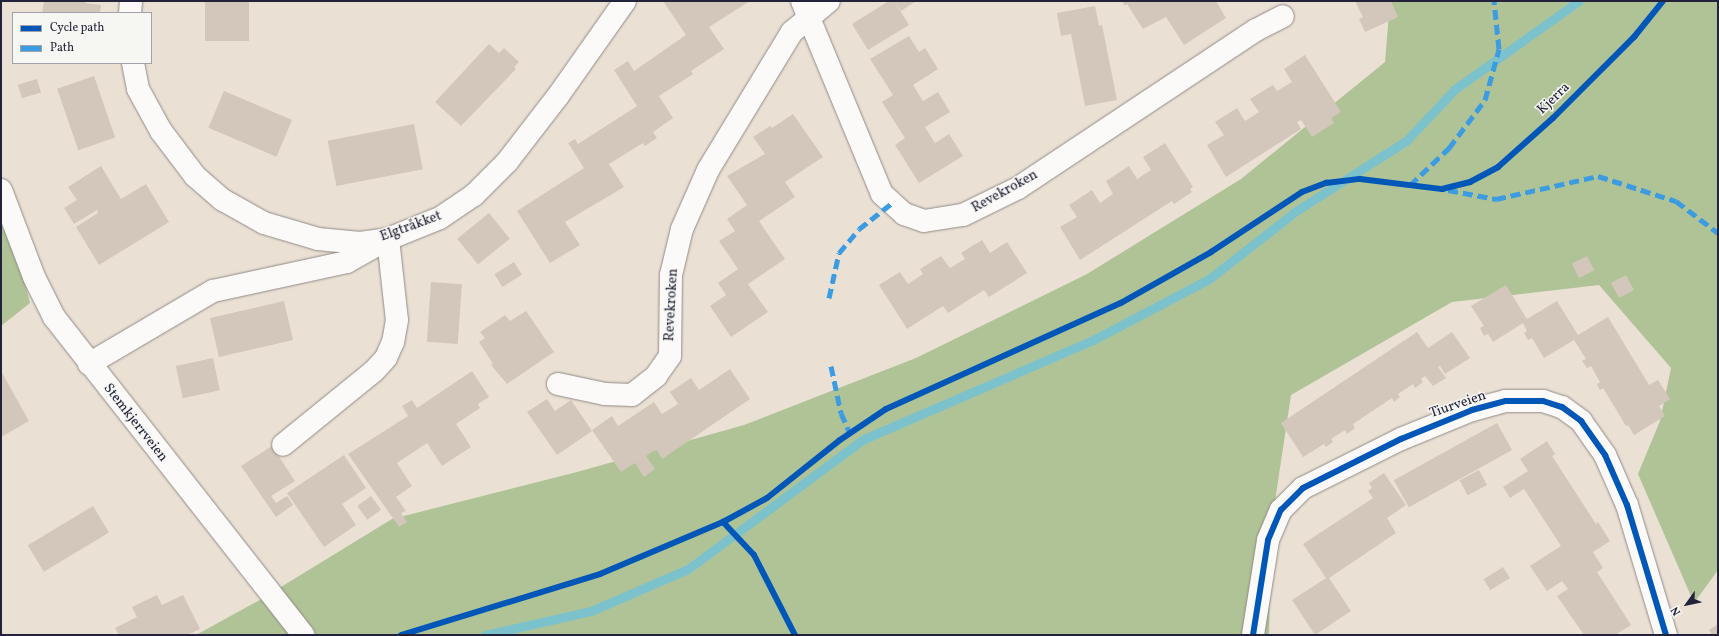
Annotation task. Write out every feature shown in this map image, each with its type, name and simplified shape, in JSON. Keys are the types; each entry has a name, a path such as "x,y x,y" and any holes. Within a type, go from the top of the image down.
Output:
{"street":[{"path":"130,12 131,1"},
{"name":"Elgtråkket","path":"133,64 138,88 161,131 195,176 223,200 264,223 318,239 360,243 388,239 440,218 474,195 507,162 558,96 625,1"},
{"name":"Revekroken","path":"558,384 605,394 632,395 656,376 670,356 671,275 682,230 712,164 806,9 829,1"},
{"name":"Revekroken","path":"806,9 882,194 904,214 924,221 963,215 1018,188 1256,30 1283,16"},
{"name":"Stemkjerrveien","path":"1,190 44,297 54,317 89,364 303,635"},
{"path":"89,364 213,291 347,262 388,239 396,320 393,342 386,358 374,371 283,444"},
{"name":"Tiurveien","path":"1253,635 1268,540 1281,510 1303,488 1401,439 1472,410 1506,401 1543,401 1562,407 1581,421 1605,455 1626,505 1666,635"}],"green space":[{"path":"1390,1 1718,1 1718,570 1694,603 1638,474 1660,421 1671,368 1599,285 1452,302 1291,395 1272,521 1269,635 196,635 258,601 392,519 577,472 744,425 916,358 1087,274 1241,179 1385,62"},
{"path":"1,184 30,303 1,326"}],"building":[{"path":"44,1 85,1 85,3 101,5 100,12 42,12"},
{"path":"205,1 249,1 249,41 205,41"},
{"path":"663,1 750,1 709,27 724,49 691,71 693,74 659,96 673,118 653,132 657,138 645,146 643,143 609,164 624,187 565,222 580,245 550,263 517,211 584,168 568,143 575,139 578,144 637,106 614,70 628,61 634,71 686,35"},
{"path":"889,1 894,1 909,25 868,50 852,24"},
{"path":"894,1 916,1 901,11"},
{"path":"1122,1 1216,1 1226,18 1184,45 1166,17 1143,29 1127,4 1125,6"},
{"path":"1355,1 1391,1 1398,17 1365,32 1359,19 1363,17"},
{"path":"1095,6 1099,26 1102,25 1117,100 1085,106 1071,34 1061,36 1057,13"},
{"path":"909,36 919,52 925,48 938,69 913,85 923,101 938,92 950,112 925,127 935,143 949,134 963,156 919,183 895,145 905,138 882,102 893,95 870,59"},
{"path":"489,44 499,53 504,48 519,62 514,67 516,69 461,126 435,102"},
{"path":"1305,55 1341,112 1331,118 1334,123 1312,137 1301,120 1297,122 1301,129 1226,177 1207,145 1224,135 1215,122 1237,108 1245,121 1259,112 1250,99 1273,85 1277,91 1292,82 1284,69"},
{"path":"94,76 115,137 78,150 57,89"},
{"path":"37,79 41,92 22,98 18,85"},
{"path":"224,91 292,120 276,157 208,128"},
{"path":"793,114 823,157 785,182 795,197 759,221 785,259 748,284 768,312 731,337 710,306 726,295 718,283 738,269 719,241 735,231 727,219 747,205 727,176 765,154 753,137 770,126 772,128"},
{"path":"414,124 423,169 336,186 328,141"},
{"path":"1165,143 1193,187 1190,189 1192,192 1174,204 1172,201 1080,260 1060,227 1077,217 1069,205 1092,190 1100,203 1113,194 1106,181 1129,166 1137,179 1151,170 1143,157"},
{"path":"101,166 121,199 146,184 169,222 99,265 76,227 98,213 97,210 74,224 64,208 77,200 68,187"},
{"path":"489,213 510,239 478,264 457,239"},
{"path":"982,240 990,253 1007,242 1027,273 989,297 984,290 948,313 943,306 907,329 879,285 900,272 908,284 923,274 920,269 941,256 950,268 965,259 961,253"},
{"path":"1587,256 1594,270 1579,278 1572,264"},
{"path":"514,262 522,275 502,287 494,274"},
{"path":"1626,275 1634,290 1619,298 1611,283"},
{"path":"431,282 462,284 458,344 427,342"},
{"path":"1506,285 1527,319 1557,301 1578,335 1608,317 1649,385 1658,380 1670,399 1659,406 1665,416 1634,435 1628,425 1626,426 1603,388 1600,390 1597,384 1600,382 1591,366 1587,368 1582,361 1586,359 1574,340 1544,358 1532,338 1528,340 1524,333 1527,331 1523,323 1493,342 1488,334 1484,336 1480,328 1484,326 1471,306"},
{"path":"284,301 293,340 219,357 210,318"},
{"path":"526,311 554,352 507,384 491,365 493,364 479,342 485,338 480,332 505,315 510,321"},
{"path":"1417,332 1428,348 1452,332 1470,358 1445,374 1440,366 1438,367 1446,378 1433,386 1425,376 1421,379 1423,382 1415,388 1413,384 1398,394 1400,397 1394,402 1392,398 1353,424 1355,428 1347,434 1345,430 1331,439 1333,442 1326,447 1324,444 1303,457 1281,423"},
{"path":"213,358 220,390 183,398 176,366"},
{"path":"730,369 750,399 662,459 656,449 646,456 655,469 644,477 635,463 621,472 592,430 612,416 618,426 654,402 662,414 678,404 670,392 691,378 699,390"},
{"path":"1,371 29,421 1,437"},
{"path":"472,371 489,397 478,404 480,408 456,424 471,447 442,466 427,443 397,463 412,486 396,497 406,511 401,513 407,522 399,527 348,454 408,416 402,406 412,400 417,408"},
{"path":"547,399 555,411 571,400 592,431 557,455 527,412"},
{"path":"1497,423 1512,450 1409,507 1394,480"},
{"path":"1547,441 1555,454 1552,456 1596,524 1598,522 1610,541 1593,552 1603,568 1597,572 1631,625 1615,635 1584,635 1557,596 1568,589 1562,581 1547,591 1530,566 1561,546 1524,489 1510,498 1503,487 1528,471 1520,459"},
{"path":"272,446 295,481 271,496 276,503 287,496 293,505 276,517 241,466"},
{"path":"344,455 366,488 342,504 356,525 324,547 287,493"},
{"path":"1479,470 1487,485 1468,495 1460,480"},
{"path":"1384,473 1406,505 1387,518 1396,533 1329,578 1351,611 1315,635 1292,600 1326,578 1303,544 1373,498 1368,491 1372,488 1369,483"},
{"path":"371,496 381,510 367,520 357,506"},
{"path":"93,506 109,533 44,572 28,545"},
{"path":"1503,567 1510,578 1490,590 1483,579"},
{"path":"157,595 162,605 183,595 200,629 187,635 119,635 115,628 137,617 132,607"},
{"path":"1718,624 1718,635 1712,635 1709,630"}],"waterway":[{"path":"485,635 591,611 688,569 864,439 1093,340 1209,279 1296,211 1406,141 1455,89 1579,1"}],"marked path":[{"path":"1410,185 1449,148 1485,100 1499,49 1494,1"},
{"path":"1448,190 1496,199 1598,176 1676,201 1718,233"},
{"path":"829,298 839,253 859,229 892,203"},
{"path":"831,366 841,413 850,433"}],"cycle path":[{"name":"Kjerra","path":"401,635 600,574 723,522 767,498 840,440 886,409 1121,303 1211,252 1302,192 1326,183 1360,179 1442,189 1470,182 1498,167 1553,118 1634,37 1663,1"},
{"path":"1253,635 1268,540 1281,510 1303,488 1401,439 1472,410 1506,401 1543,401 1562,407 1581,421 1605,455 1627,505 1666,635"},
{"path":"723,522 754,555 795,635"}]}
